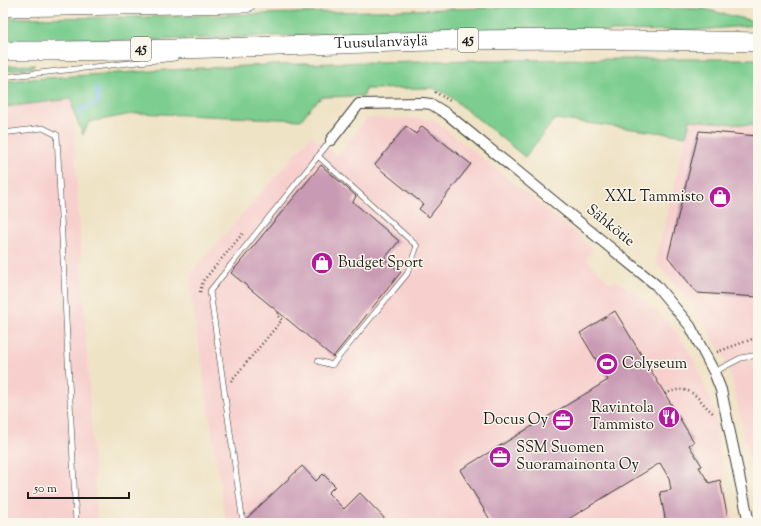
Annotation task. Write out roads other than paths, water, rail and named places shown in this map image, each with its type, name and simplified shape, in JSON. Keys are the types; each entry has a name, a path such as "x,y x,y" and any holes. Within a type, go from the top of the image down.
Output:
{"highway":[{"path":"3,8 246,3"},
{"name":"Tuusulanväylä","path":"3,50 279,46 476,40 658,40 758,42"}],"street":[{"name":"Sähkötie","path":"331,140 359,104 431,104 520,173 656,284 690,326 714,372 726,414 749,523"}],"lane":[{"path":"201,55 279,46"},
{"path":"3,76 185,57"},
{"path":"3,134 43,128 57,135 76,523"},
{"path":"243,523 210,291 331,140"},
{"path":"318,156 417,246 407,274 332,365 318,361"},
{"path":"714,372 741,358 758,355"}],"waterway":[{"path":"80,115 82,109 98,103 97,89"}],"place":[{"name":"XXL Tammisto","path":"720,197"},
{"name":"Budget Sport","path":"322,263"},
{"name":"Colyseum","path":"607,364"},
{"name":"Ravintola Tammisto","path":"669,417"},
{"name":"Docus Oy","path":"563,420"},
{"name":"SSM Suomen Suoramainonta Oy","path":"500,457"}]}
